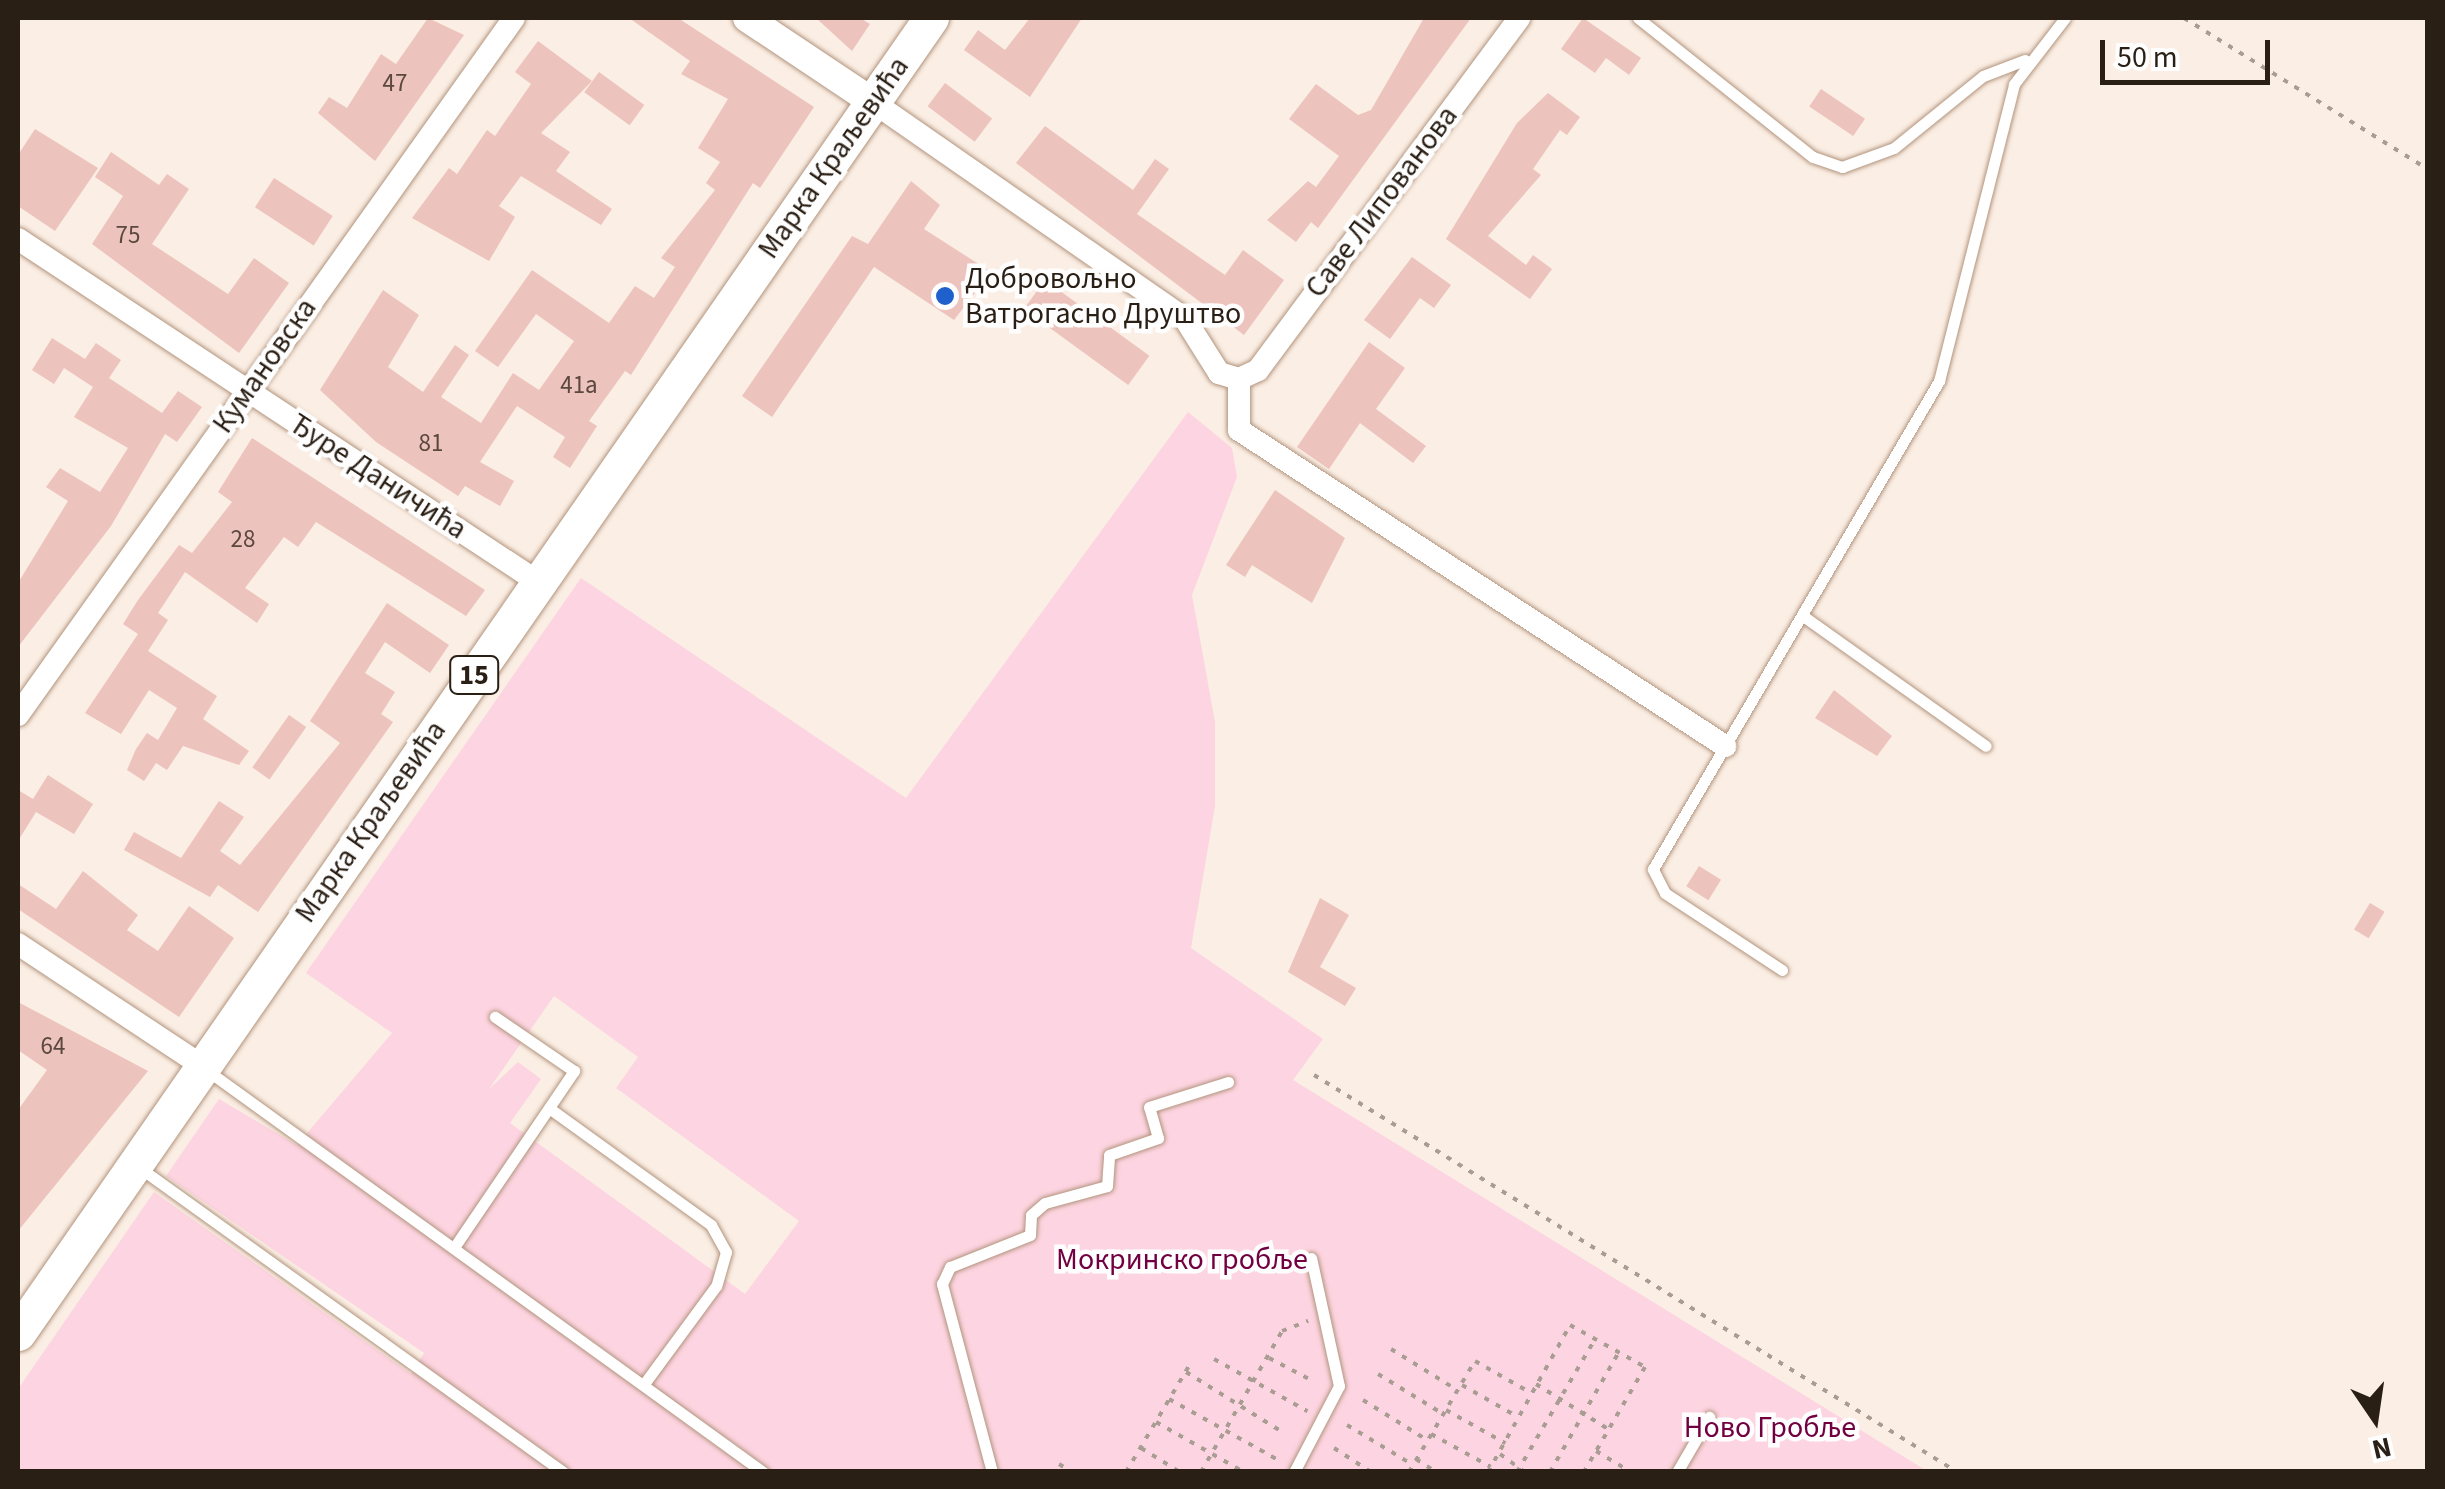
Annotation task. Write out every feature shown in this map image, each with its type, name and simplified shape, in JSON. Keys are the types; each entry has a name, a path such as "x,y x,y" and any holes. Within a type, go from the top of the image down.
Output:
{"main road":[{"name":"Марка Краљевића","path":"18,1333 932,18"}],"street":[{"name":"Кумановска","path":"18,715 514,18"},
{"path":"747,18 1185,319 1219,373 1239,378 1239,430 1726,746"},
{"name":"Саве Липованова","path":"1239,378 1258,370 1519,18"},
{"name":"Ђуре Даничића","path":"18,239 538,582"},
{"path":"18,944 201,1065"}],"lane":[{"path":"1638,18 1813,157 1842,168 1884,155 1983,76 2025,60 2065,18"},
{"path":"1782,970 1665,893 1654,876 1940,381 2025,60"},
{"path":"1803,616 1986,746"},
{"path":"455,1246 574,1071 495,1017"},
{"path":"201,1065 764,1472"},
{"path":"992,1472 942,1284 950,1267 1030,1235 1030,1215 1045,1204 1107,1186 1109,1155 1158,1138 1149,1107 1228,1082"},
{"path":"549,1108 711,1224 726,1252 716,1286 644,1384"},
{"path":"134,1164 563,1472"},
{"path":"1294,1472 1338,1386 1311,1258"},
{"path":"1677,1472 1710,1417"}],"path":[{"path":"2184,18 2428,169"},
{"path":"1314,1074 1957,1472"},
{"path":"1201,1472 1282,1331 1323,1317"},
{"path":"1432,1434 1490,1469 1570,1325 1646,1367 1584,1472"},
{"path":"1499,1453 1521,1470 1595,1339"},
{"path":"1392,1349 1518,1418"},
{"path":"1550,1472 1620,1352"},
{"path":"1269,1358 1314,1381"},
{"path":"1214,1359 1307,1411"},
{"path":"1409,1472 1475,1361 1531,1393"},
{"path":"1128,1471 1187,1369 1284,1433"},
{"path":"1378,1374 1505,1443"},
{"path":"1536,1384 1608,1429"},
{"path":"1169,1399 1278,1460"},
{"path":"1362,1400 1427,1440"},
{"path":"1156,1422 1244,1472"},
{"path":"1347,1425 1436,1472"},
{"path":"1140,1448 1180,1472"},
{"path":"1334,1448 1372,1472"},
{"path":"1596,1450 1631,1472"},
{"path":"1059,1464 1072,1472"}],"green space":[{"path":"1188,412 1232,448 1237,477 1192,595 1215,722 1215,806 1191,948 1323,1039 1293,1080 1927,1471 18,1472 18,1389 154,1192 411,1374 424,1353 166,1176 219,1099 297,1145 392,1033 306,973 581,578 906,798","holes":["554,996 638,1057 616,1088 799,1221 745,1294 510,1123 541,1079 518,1062 489,1089"]}],"building":[{"path":"428,18 464,35 375,161 318,113 329,97 347,108 381,54 396,64"},
{"path":"629,18 678,18 814,107 760,188 753,183 631,375 625,371 589,421 597,426 570,468 553,457 565,437 517,406 480,462 514,481 500,506 465,486 458,496 376,442 320,390 383,290 419,315 388,367 423,392 455,345 469,355 441,397 481,423 513,373 539,390 574,341 536,314 498,367 475,351 532,270 609,323 635,286 654,298 675,267 661,258 715,190 706,183 720,162 698,148 728,99 681,74 690,61"},
{"path":"816,18 860,18 870,24 852,51"},
{"path":"1030,18 1082,18 1030,97 964,50 978,30 1005,50"},
{"path":"1424,18 1471,18 1318,228 1311,222 1296,242 1267,220 1308,181 1316,187 1339,156 1289,119 1316,84 1358,115 1371,110"},
{"path":"1583,18 1641,58 1629,75 1606,58 1595,73 1561,49"},
{"path":"538,41 592,81 541,133 570,152 556,171 612,209 601,225 521,176 499,206 515,217 489,261 412,218 449,168 457,174 487,130 495,136 531,84 515,72"},
{"path":"599,72 644,105 630,125 584,92"},
{"path":"945,83 992,119 975,142 928,106"},
{"path":"1821,89 1865,119 1853,136 1809,106"},
{"path":"1548,93 1580,117 1567,135 1560,130 1533,169 1541,175 1488,236 1526,265 1533,255 1552,269 1530,299 1446,239 1517,123"},
{"path":"1045,126 1133,190 1155,159 1169,169 1137,214 1225,275 1243,250 1284,280 1244,335 1016,163"},
{"path":"35,129 98,168 55,231 18,206 18,155"},
{"path":"111,152 159,185 167,174 189,189 152,244 228,294 254,258 289,283 239,353 92,244 123,196 95,177"},
{"path":"274,178 333,216 314,245 255,207"},
{"name":"Добровољно Ватрогасно Друштво","path":"911,181 940,205 924,229 991,272 954,320 874,267 772,417 742,396 852,236 868,244"},
{"path":"1412,257 1451,285 1434,308 1420,298 1390,339 1364,320"},
{"path":"1045,280 1149,356 1128,385 1024,309"},
{"path":"52,338 85,359 96,343 121,360 109,378 162,413 178,391 202,407 177,442 165,434 111,526 18,647 18,583 68,501 46,487 60,468 100,492 128,448 74,417 93,387 64,368 54,384 32,370"},
{"path":"1369,342 1405,368 1376,409 1426,446 1413,463 1360,423 1329,469 1297,447"},
{"path":"252,438 485,590 466,616 316,522 298,547 284,537 245,588 269,604 257,623 185,572 158,613 168,620 148,651 217,696 203,719 249,751 239,765 183,746 167,770 156,763 144,781 127,770 136,749 147,733 158,740 177,708 149,690 121,734 85,713 138,634 123,624 138,600 179,545 192,553 232,502 218,492"},
{"path":"1275,490 1345,538 1312,603 1252,565 1245,577 1226,565"},
{"path":"387,603 449,645 430,673 385,642 365,673 395,692 381,714 393,722 258,912 218,885 210,897 124,850 134,832 181,858 219,801 244,817 220,851 240,865 340,743 310,721"},
{"path":"1834,690 1892,736 1877,756 1815,718"},
{"path":"289,715 306,727 269,779 252,767"},
{"path":"48,775 93,804 74,834 36,812 18,841 18,790 33,799"},
{"path":"1699,866 1721,880 1708,900 1686,886"},
{"path":"83,871 138,915 127,930 158,951 189,906 234,938 179,1017 18,909 18,884 56,909"},
{"path":"1320,898 1349,915 1320,967 1356,988 1345,1006 1288,972"},
{"path":"2370,903 2385,912 2369,938 2354,930"},
{"path":"18,1002 148,1071 18,1231 18,1110 47,1070 18,1050"}],"place":[{"name":"Добровољно Ватрогасно Друштво","path":"945,296"}],"park label":[{"name":"Мокринско гробље","path":"1182,1260"},
{"name":"Ново Гробље","path":"1770,1428"}]}
